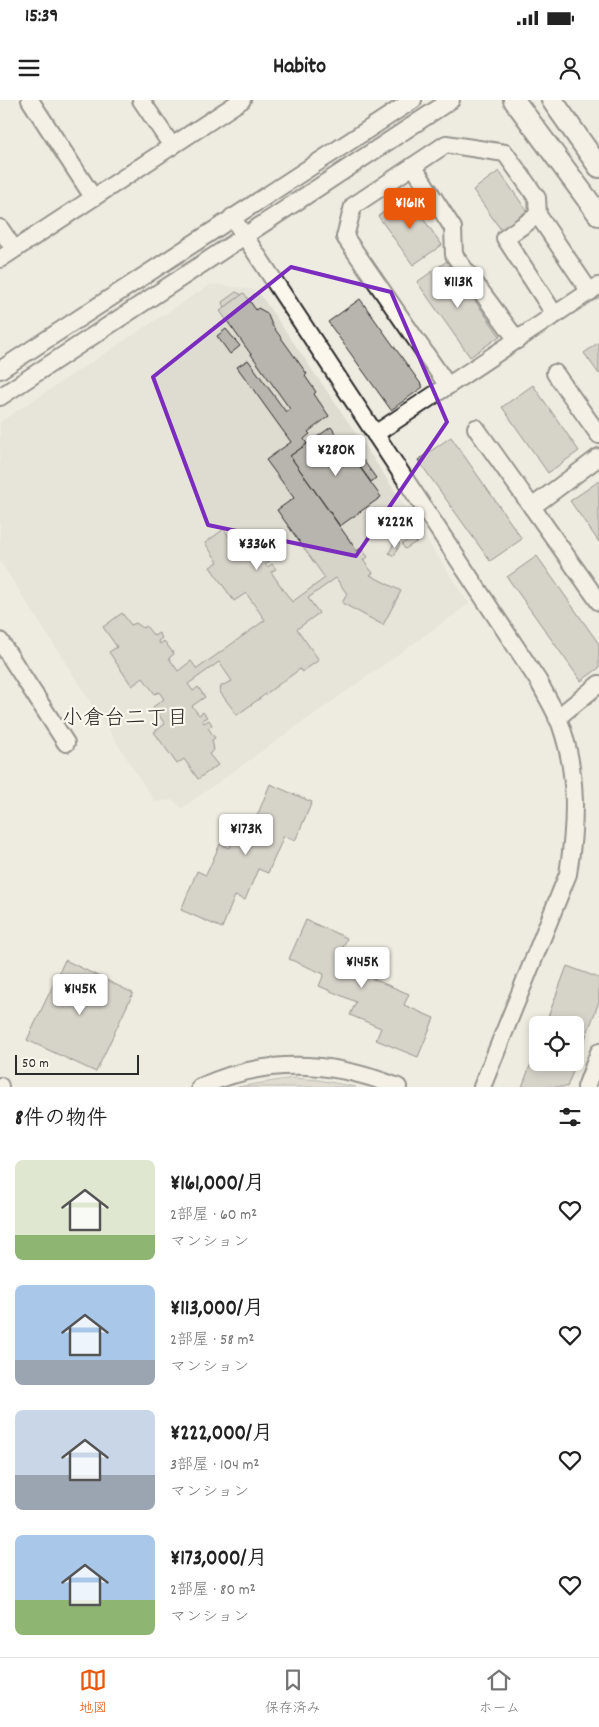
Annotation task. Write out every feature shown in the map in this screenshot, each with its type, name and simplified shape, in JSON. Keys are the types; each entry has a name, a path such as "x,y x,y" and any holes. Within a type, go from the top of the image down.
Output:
{"main road":[{"path":"514,100 599,216"},
{"path":"552,100 599,167"}],"street":[{"path":"30,100 94,197"},
{"path":"141,100 172,146"},
{"path":"0,258 242,100"},
{"path":"0,370 413,100"},
{"path":"0,397 451,100"},
{"path":"375,434 448,386 594,289 538,215 537,198 505,154 446,144 353,206 345,237 448,386"},
{"path":"413,166 453,228 454,255 517,340"},
{"path":"538,215 505,238 555,315"},
{"path":"232,217 539,682 557,718 570,758 575,797 574,836 568,874 482,1087"},
{"path":"0,228 14,249"},
{"path":"555,373 599,435"},
{"path":"476,428 599,602"},
{"path":"532,507 599,457"},
{"path":"0,641 66,743"},
{"path":"557,718 599,684"},
{"path":"586,1087 596,1070 599,1052"},
{"path":"200,1087 232,1075 261,1068 293,1065 323,1066 353,1071 398,1087"}],"highlighted area":[{"path":"291,267 391,292 447,422 356,556 208,525 153,377"}],"shaded area":[{"path":"211,284 257,290 373,458 469,604 182,808 172,800 155,802 0,561 0,422"},
{"path":"293,1078 319,1080 356,1087 237,1087"}],"building":[{"path":"499,171 527,211 501,230 473,190"},
{"path":"407,196 442,245 413,265 378,216"},
{"path":"447,261 500,336 470,357 417,282"},
{"path":"236,292 242,295 224,308 222,302"},
{"path":"244,293 256,310 258,308 267,313 272,325 307,374 305,376 316,392 314,394 329,416 308,432 310,434 304,439 307,444 290,456 357,551 361,548 368,557 363,560 373,573 370,575 401,591 383,625 342,603 347,594 336,578 308,598 319,613 297,629 319,660 302,672 300,669 237,715 220,692 221,686 232,681 219,662 188,684 193,691 198,687 205,697 192,706 199,715 203,712 207,717 202,720 204,723 209,720 212,725 208,728 215,738 212,740 214,750 209,754 218,765 198,779 184,759 177,764 154,732 165,724 153,707 164,699 159,692 155,694 143,678 132,686 109,652 117,647 103,627 122,613 131,625 136,623 143,628 146,626 154,636 159,633 162,638 158,641 160,644 164,641 174,654 169,658 178,671 191,661 197,669 265,620 246,593 234,601 210,567 218,562 205,543 224,529 232,541 238,539 246,543 249,541 256,551 260,548 270,561 265,564 267,567 272,564 276,569 271,572 292,602 325,578 277,510 294,498 266,460 291,442 237,367 248,360 286,412 290,409 220,311"},
{"path":"360,299 423,387 391,410 328,322"},
{"path":"226,329 240,346 230,354 217,336"},
{"path":"599,342 599,374 584,353"},
{"path":"533,385 579,451 548,473 502,407"},
{"path":"331,427 381,497 340,526 290,456"},
{"path":"451,437 522,539 490,561 418,460"},
{"path":"347,438 359,455 354,458 342,442"},
{"path":"363,460 376,478 371,482 358,464"},
{"path":"599,481 599,542 570,501"},
{"path":"415,536 418,541 405,549 402,544"},
{"path":"395,541 400,544 394,556 389,553"},
{"path":"537,556 599,644 599,668 581,681 507,577"},
{"path":"270,784 312,802 295,841 284,836 268,873 258,869 245,900 235,896 222,928 181,910 197,871 206,875 220,844 230,848 243,817 255,821"},
{"path":"306,920 347,938 342,950 377,964 371,978 409,994 404,1005 434,1018 418,1057 376,1040 381,1028 350,1015 356,1002 319,986 324,974 289,959"},
{"path":"65,960 133,993 96,1072 27,1040"},
{"path":"567,966 599,978 599,1002 584,1042 584,1016 548,1016"},
{"path":"529,1069 529,1071 573,1071 567,1087 522,1087"}],"district":[{"name":"小倉台二丁目","path":"125,717"}]}
